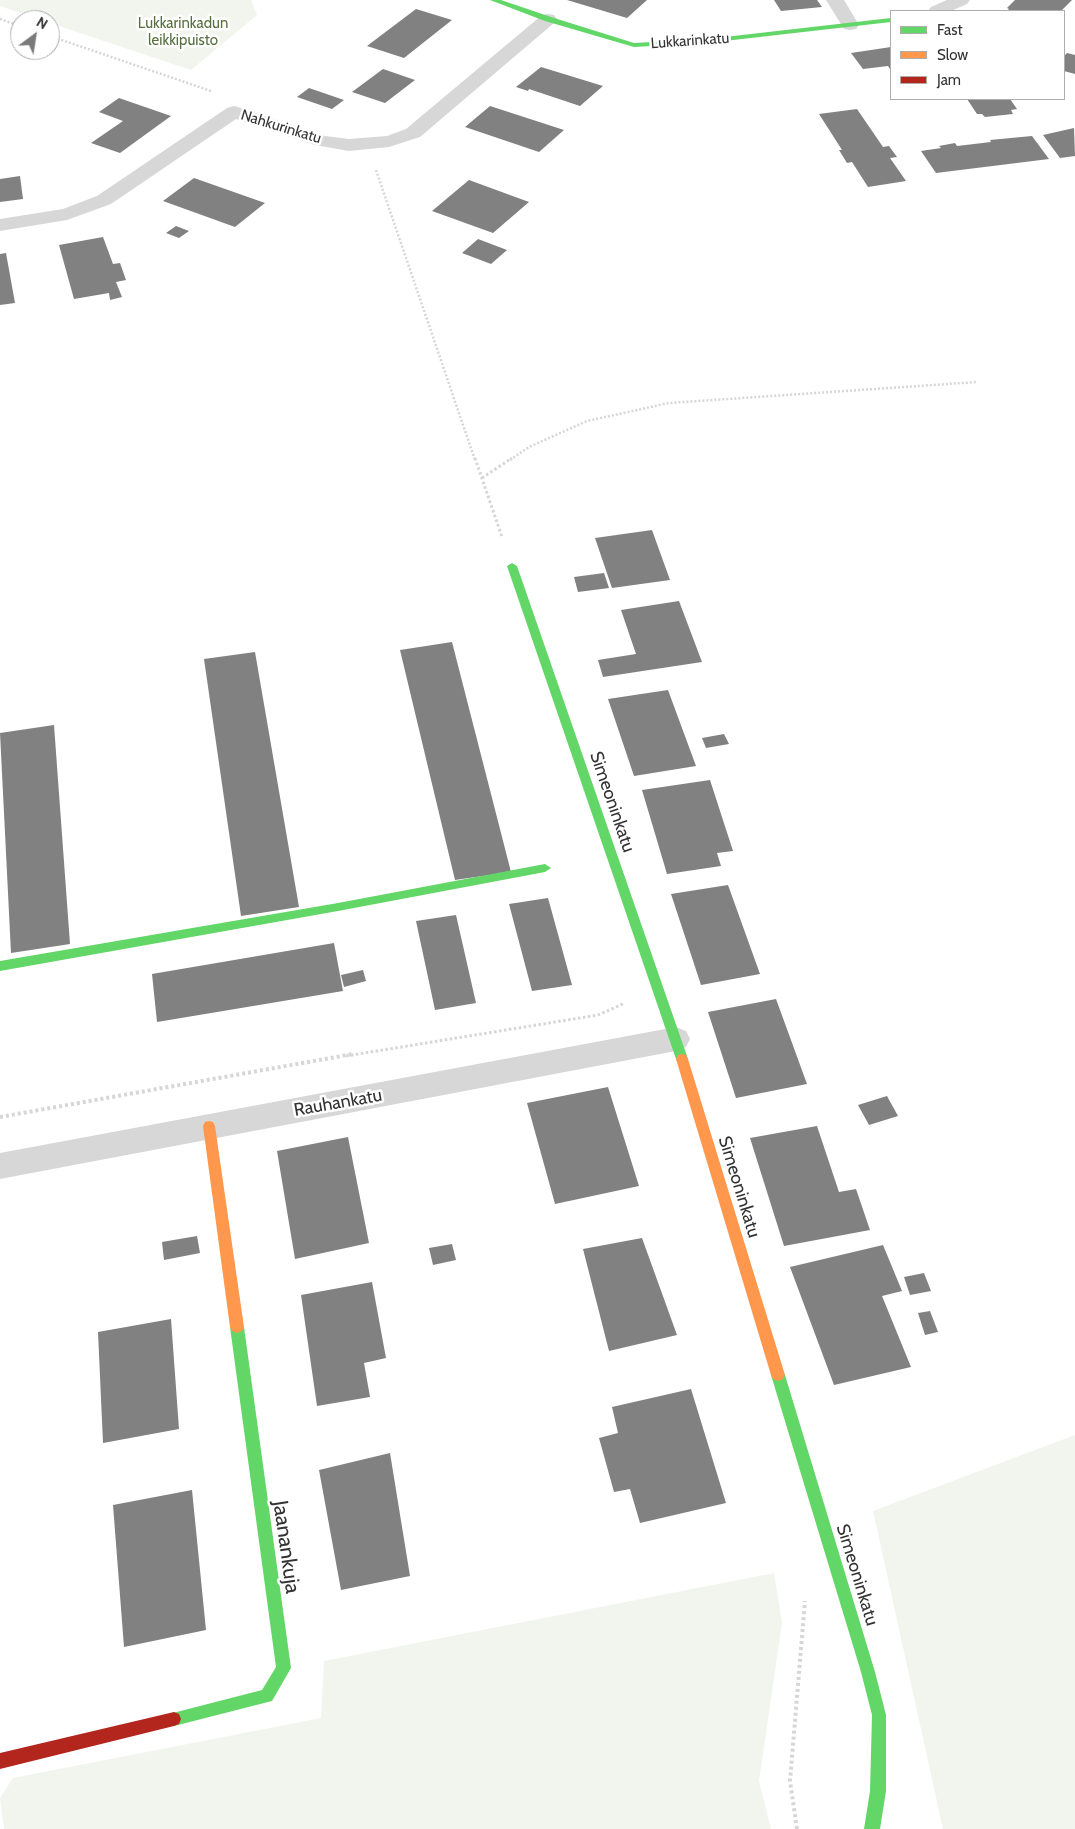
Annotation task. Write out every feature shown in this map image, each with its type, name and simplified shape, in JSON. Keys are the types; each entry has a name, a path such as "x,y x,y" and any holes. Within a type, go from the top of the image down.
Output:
{"street":[{"name":"Lukkarinkatu","path":"494,0 548,19 634,45 707,41 890,20"},
{"path":"835,0 850,25"},
{"path":"939,10 961,0"},
{"name":"Nahkurinkatu","path":"0,225 67,214 104,200 235,106 322,141 349,145 367,144 388,141 413,133 548,19"},
{"name":"Simeoninkatu","path":"512,566 676,1039 868,1672 879,1715 878,1791 872,1829"},
{"path":"0,966 328,909 545,868"},
{"name":"Rauhankatu","path":"0,1166 640,1048 676,1039"},
{"name":"Jaanankuja","path":"0,1761 267,1696 284,1668 209,1126"}],"path":[{"path":"60,40 235,106"},
{"path":"367,144 512,566"},
{"path":"482,478 529,447 587,421 668,403 977,382"},
{"path":"0,1117 262,1069 598,1015 625,1004 626,994"},
{"path":"797,1829 790,1781 805,1598"}],"green space":[{"name":"Lukkarinkadun leikkipuisto","path":"0,0 251,0 257,15 191,70 60,26 60,10 12,10 0,6"},
{"path":"1075,1435 1075,1829 943,1829 873,1511"},
{"path":"774,1573 782,1623 759,1781 771,1829 4,1829 0,1798 13,1778 321,1718 324,1661"}],"building":[{"path":"567,0 647,0 627,18"},
{"path":"774,0 817,0 822,7 781,11"},
{"path":"1015,0 1072,0 1062,10 1008,10 1007,8"},
{"path":"416,9 452,20 404,58 367,46"},
{"path":"890,47 890,69 888,66 863,69 851,53"},
{"path":"1067,53 1075,55 1075,74 1065,71 1065,55"},
{"path":"541,67 603,86 580,106 529,89 528,91 516,87"},
{"path":"383,69 415,80 385,103 352,92"},
{"path":"309,88 344,100 332,109 297,97"},
{"path":"119,98 171,116 120,153 91,143 123,121 99,112"},
{"path":"968,100 1011,100 1017,109 1011,110 1013,114 985,117 982,114 977,114"},
{"path":"490,106 564,130 539,152 465,127"},
{"path":"857,109 883,147 889,146 897,157 890,158 906,181 868,187 852,162 847,163 839,150 842,150 819,114"},
{"path":"1074,128 1075,156 1060,158 1043,135"},
{"path":"1032,136 1049,159 936,173 921,151 941,148 939,146 955,143 957,146 991,142 990,140"},
{"path":"20,176 23,199 0,202 0,179"},
{"path":"194,178 265,203 235,227 163,201"},
{"path":"469,180 529,202 493,233 432,211"},
{"path":"176,226 189,231 179,238 166,233"},
{"path":"103,237 113,264 120,263 126,280 116,282 122,297 110,300 109,293 74,299 59,245"},
{"path":"478,239 507,250 491,264 462,253"},
{"path":"6,253 15,303 0,305 0,254"},
{"path":"652,530 670,580 612,588 595,538"},
{"path":"604,573 609,588 578,592 574,577"},
{"path":"679,601 702,662 603,677 598,660 636,654 621,610"},
{"path":"452,642 511,872 455,880 400,650"},
{"path":"255,652 299,907 241,916 204,659"},
{"path":"668,690 696,766 634,776 608,699"},
{"path":"54,725 70,944 11,953 0,733"},
{"path":"724,734 729,744 706,748 702,738"},
{"path":"710,780 733,851 717,853 721,866 667,874 642,790"},
{"path":"728,885 760,974 701,985 671,894"},
{"path":"548,898 572,985 532,991 509,904"},
{"path":"456,915 476,1003 435,1010 416,921"},
{"path":"334,943 343,991 157,1022 152,974"},
{"path":"363,970 366,981 344,987 341,975"},
{"path":"776,999 807,1084 736,1098 708,1012"},
{"path":"608,1087 639,1186 555,1204 527,1103"},
{"path":"887,1096 898,1116 869,1125 858,1105"},
{"path":"817,1126 839,1192 856,1189 870,1230 784,1246 750,1138"},
{"path":"348,1137 369,1243 295,1259 277,1151"},
{"path":"197,1236 200,1253 164,1260 162,1242"},
{"path":"642,1238 677,1335 609,1351 583,1249"},
{"path":"452,1244 456,1260 433,1265 429,1248"},
{"path":"883,1245 902,1291 882,1296 911,1367 834,1385 790,1267"},
{"path":"924,1273 931,1291 910,1295 904,1277"},
{"path":"372,1282 386,1358 364,1363 370,1397 317,1406 301,1295"},
{"path":"930,1311 938,1332 925,1335 918,1313"},
{"path":"171,1319 179,1429 103,1443 98,1332"},
{"path":"691,1389 726,1503 640,1523 630,1489 614,1492 599,1438 618,1433 612,1407"},
{"path":"390,1453 410,1576 341,1590 319,1470"},
{"path":"192,1490 206,1630 124,1647 113,1505"}],"traffic: fast":[{"path":"494,0 548,19 634,45 707,41 890,20"},
{"path":"512,566 682,1059"},
{"path":"0,966 338,907 545,868"},
{"path":"174,1719 267,1696 284,1668 237,1327"},
{"path":"778,1375 868,1672 879,1715 878,1791 872,1829"}],"traffic: slow":[{"path":"682,1059 778,1375"},
{"path":"209,1126 237,1327"}],"traffic: jam":[{"path":"0,1761 174,1719"}]}
